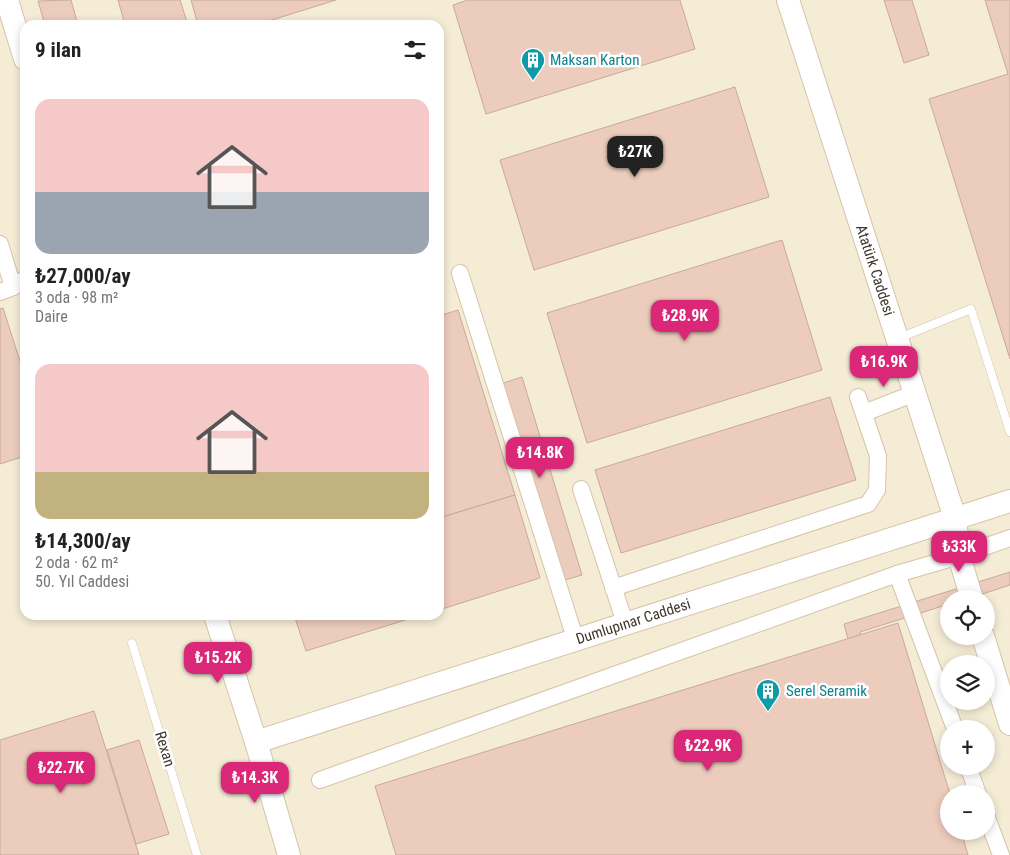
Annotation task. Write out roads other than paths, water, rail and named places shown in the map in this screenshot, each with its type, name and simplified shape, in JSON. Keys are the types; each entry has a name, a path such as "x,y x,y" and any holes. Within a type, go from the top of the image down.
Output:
{"street":[{"path":"7,0 20,43"},
{"name":"Atatürk Caddesi","path":"788,0 955,518 959,556 969,590"},
{"path":"0,244 13,286"},
{"path":"460,273 576,638"},
{"path":"864,413 915,393"},
{"path":"613,588 868,504 877,490 878,456 858,397"},
{"path":"582,489 625,623"},
{"name":"Dumlupınar Caddesi","path":"256,742 576,638 1010,501"},
{"path":"320,780 898,574 959,556 1010,538"},
{"path":"898,574 951,720"},
{"path":"216,620 256,742 289,855"},
{"path":"986,645 1010,724"},
{"path":"995,839 1001,855"}],"lane":[{"path":"897,339 971,309 1010,432"},
{"name":"Rexan","path":"132,643 197,855"}],"place":[{"name":"Maksan Karton","path":"533,81"},
{"name":"Serel Seramik","path":"768,712"}]}
